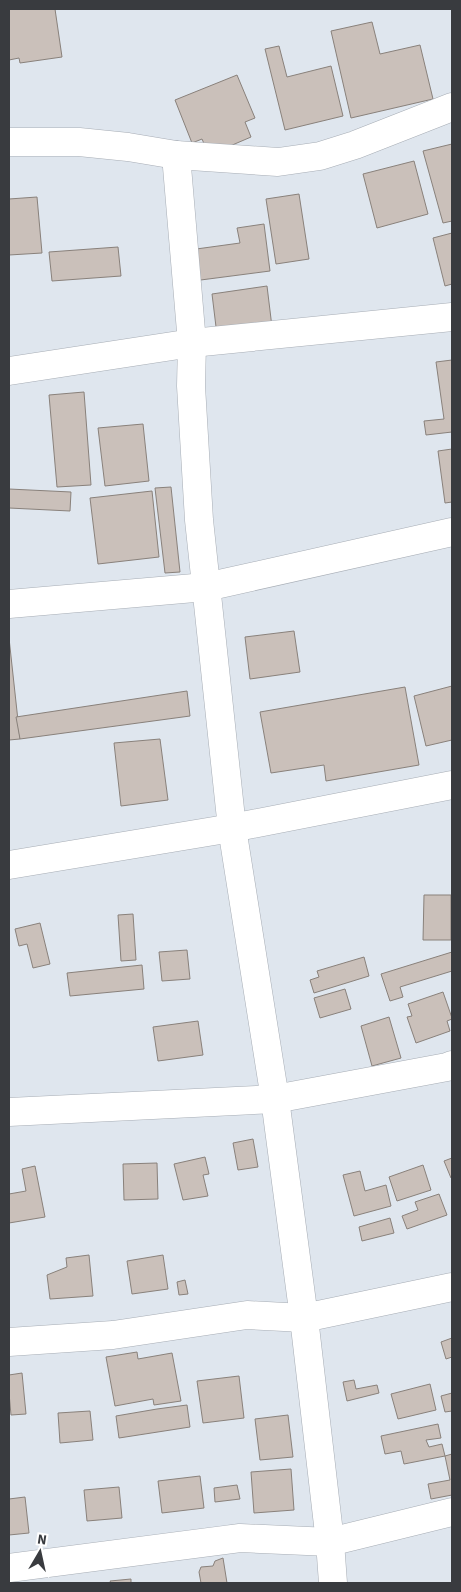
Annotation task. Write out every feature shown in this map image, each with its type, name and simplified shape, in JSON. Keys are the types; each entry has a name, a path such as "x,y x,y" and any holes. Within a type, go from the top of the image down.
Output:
{"street":[{"path":"9,142 78,142 128,147 176,155 278,162 320,156 355,145 452,107"},
{"path":"176,155 192,343 191,386 199,520 232,828 275,1099 304,1318 333,1583"},
{"path":"9,371 192,343 452,317"},
{"path":"9,604 206,587 452,532"},
{"path":"9,865 232,828 452,785"},
{"path":"9,1112 275,1099 452,1065"},
{"path":"9,1342 113,1335 247,1314 304,1318 452,1287"},
{"path":"9,1568 240,1538 330,1542 452,1512"}],"building":[{"path":"9,9 55,9 62,57 20,63 19,58 9,60"},
{"path":"372,22 380,54 420,45 433,99 351,118 331,31"},
{"path":"279,46 287,77 331,66 343,116 285,130 265,49"},
{"path":"237,75 255,118 245,122 251,137 209,155 202,139 192,143 175,100"},
{"path":"452,144 452,221 443,223 423,151"},
{"path":"414,161 428,214 377,228 363,174"},
{"path":"299,194 309,259 276,264 266,199"},
{"path":"37,197 42,253 9,255 9,199"},
{"path":"264,224 270,271 193,281 189,250 240,243 237,228"},
{"path":"452,233 452,284 445,286 433,238"},
{"path":"118,247 121,276 52,281 49,252"},
{"path":"267,286 272,327 217,335 212,294"},
{"path":"452,360 452,432 426,435 424,421 444,419 436,362"},
{"path":"84,392 91,485 57,487 49,395"},
{"path":"143,424 149,481 105,486 98,428"},
{"path":"452,449 452,502 445,503 438,451"},
{"path":"171,487 180,572 165,573 155,488"},
{"path":"9,489 71,492 70,511 9,508"},
{"path":"152,491 159,557 98,564 90,498"},
{"path":"294,631 300,672 250,679 245,637"},
{"path":"9,638 20,739 9,740"},
{"path":"452,686 452,740 426,746 414,696"},
{"path":"405,687 419,765 326,781 324,765 271,773 260,712"},
{"path":"187,691 190,716 20,739 16,717"},
{"path":"160,739 168,800 121,806 114,743"},
{"path":"424,895 451,895 451,940 423,940"},
{"path":"133,914 136,960 121,961 118,915"},
{"path":"40,923 50,964 33,968 27,944 19,946 15,929"},
{"path":"187,950 190,979 162,981 159,952"},
{"path":"452,952 452,971 400,987 403,997 390,1001 381,974"},
{"path":"364,957 369,976 314,993 310,980 319,977 317,971"},
{"path":"142,965 144,989 70,996 67,973"},
{"path":"345,989 351,1009 320,1018 314,998"},
{"path":"443,992 452,1018 447,1021 450,1031 416,1043 407,1017 412,1016 408,1004"},
{"path":"389,1017 401,1058 372,1066 361,1026"},
{"path":"198,1021 203,1055 158,1061 153,1027"},
{"path":"253,1139 258,1167 238,1170 233,1143"},
{"path":"205,1157 209,1174 203,1175 208,1196 183,1200 174,1164"},
{"path":"452,1158 452,1177 451,1178 444,1161"},
{"path":"157,1163 158,1199 124,1200 123,1164"},
{"path":"423,1165 431,1190 397,1201 389,1177"},
{"path":"35,1166 45,1217 9,1223 9,1194 26,1191 22,1169"},
{"path":"360,1171 365,1191 386,1185 391,1206 354,1216 343,1175"},
{"path":"439,1194 447,1215 407,1229 402,1216 418,1210 415,1202"},
{"path":"390,1218 394,1233 362,1241 359,1227"},
{"path":"89,1255 93,1296 50,1299 47,1275 67,1267 66,1258"},
{"path":"163,1255 168,1289 132,1294 127,1261"},
{"path":"185,1280 188,1294 179,1295 177,1282"},
{"path":"452,1338 452,1357 446,1359 441,1342"},
{"path":"137,1352 138,1359 172,1353 181,1401 154,1405 153,1399 115,1406 106,1357"},
{"path":"22,1373 26,1414 11,1415 9,1375"},
{"path":"239,1376 244,1418 203,1423 197,1381"},
{"path":"354,1380 356,1389 377,1385 379,1393 347,1401 343,1382"},
{"path":"430,1384 436,1410 398,1419 391,1394"},
{"path":"452,1393 452,1411 445,1412 441,1396"},
{"path":"187,1405 190,1427 119,1438 116,1416"},
{"path":"90,1411 93,1440 60,1443 58,1413"},
{"path":"288,1415 293,1457 260,1460 255,1419"},
{"path":"438,1424 441,1438 426,1440 429,1447 442,1444 445,1456 404,1464 401,1451 385,1454 381,1436"},
{"path":"452,1454 452,1495 431,1499 428,1484 450,1480 445,1456"},
{"path":"291,1469 294,1510 254,1513 251,1472"},
{"path":"200,1476 204,1508 162,1513 158,1481"},
{"path":"237,1485 240,1499 215,1502 214,1488"},
{"path":"119,1487 122,1518 87,1521 84,1490"},
{"path":"25,1497 29,1533 9,1535 9,1499"},
{"path":"223,1558 227,1583 201,1583 199,1572 201,1567 213,1566 215,1561"},
{"path":"131,1579 131,1583 111,1583 110,1581"}]}
